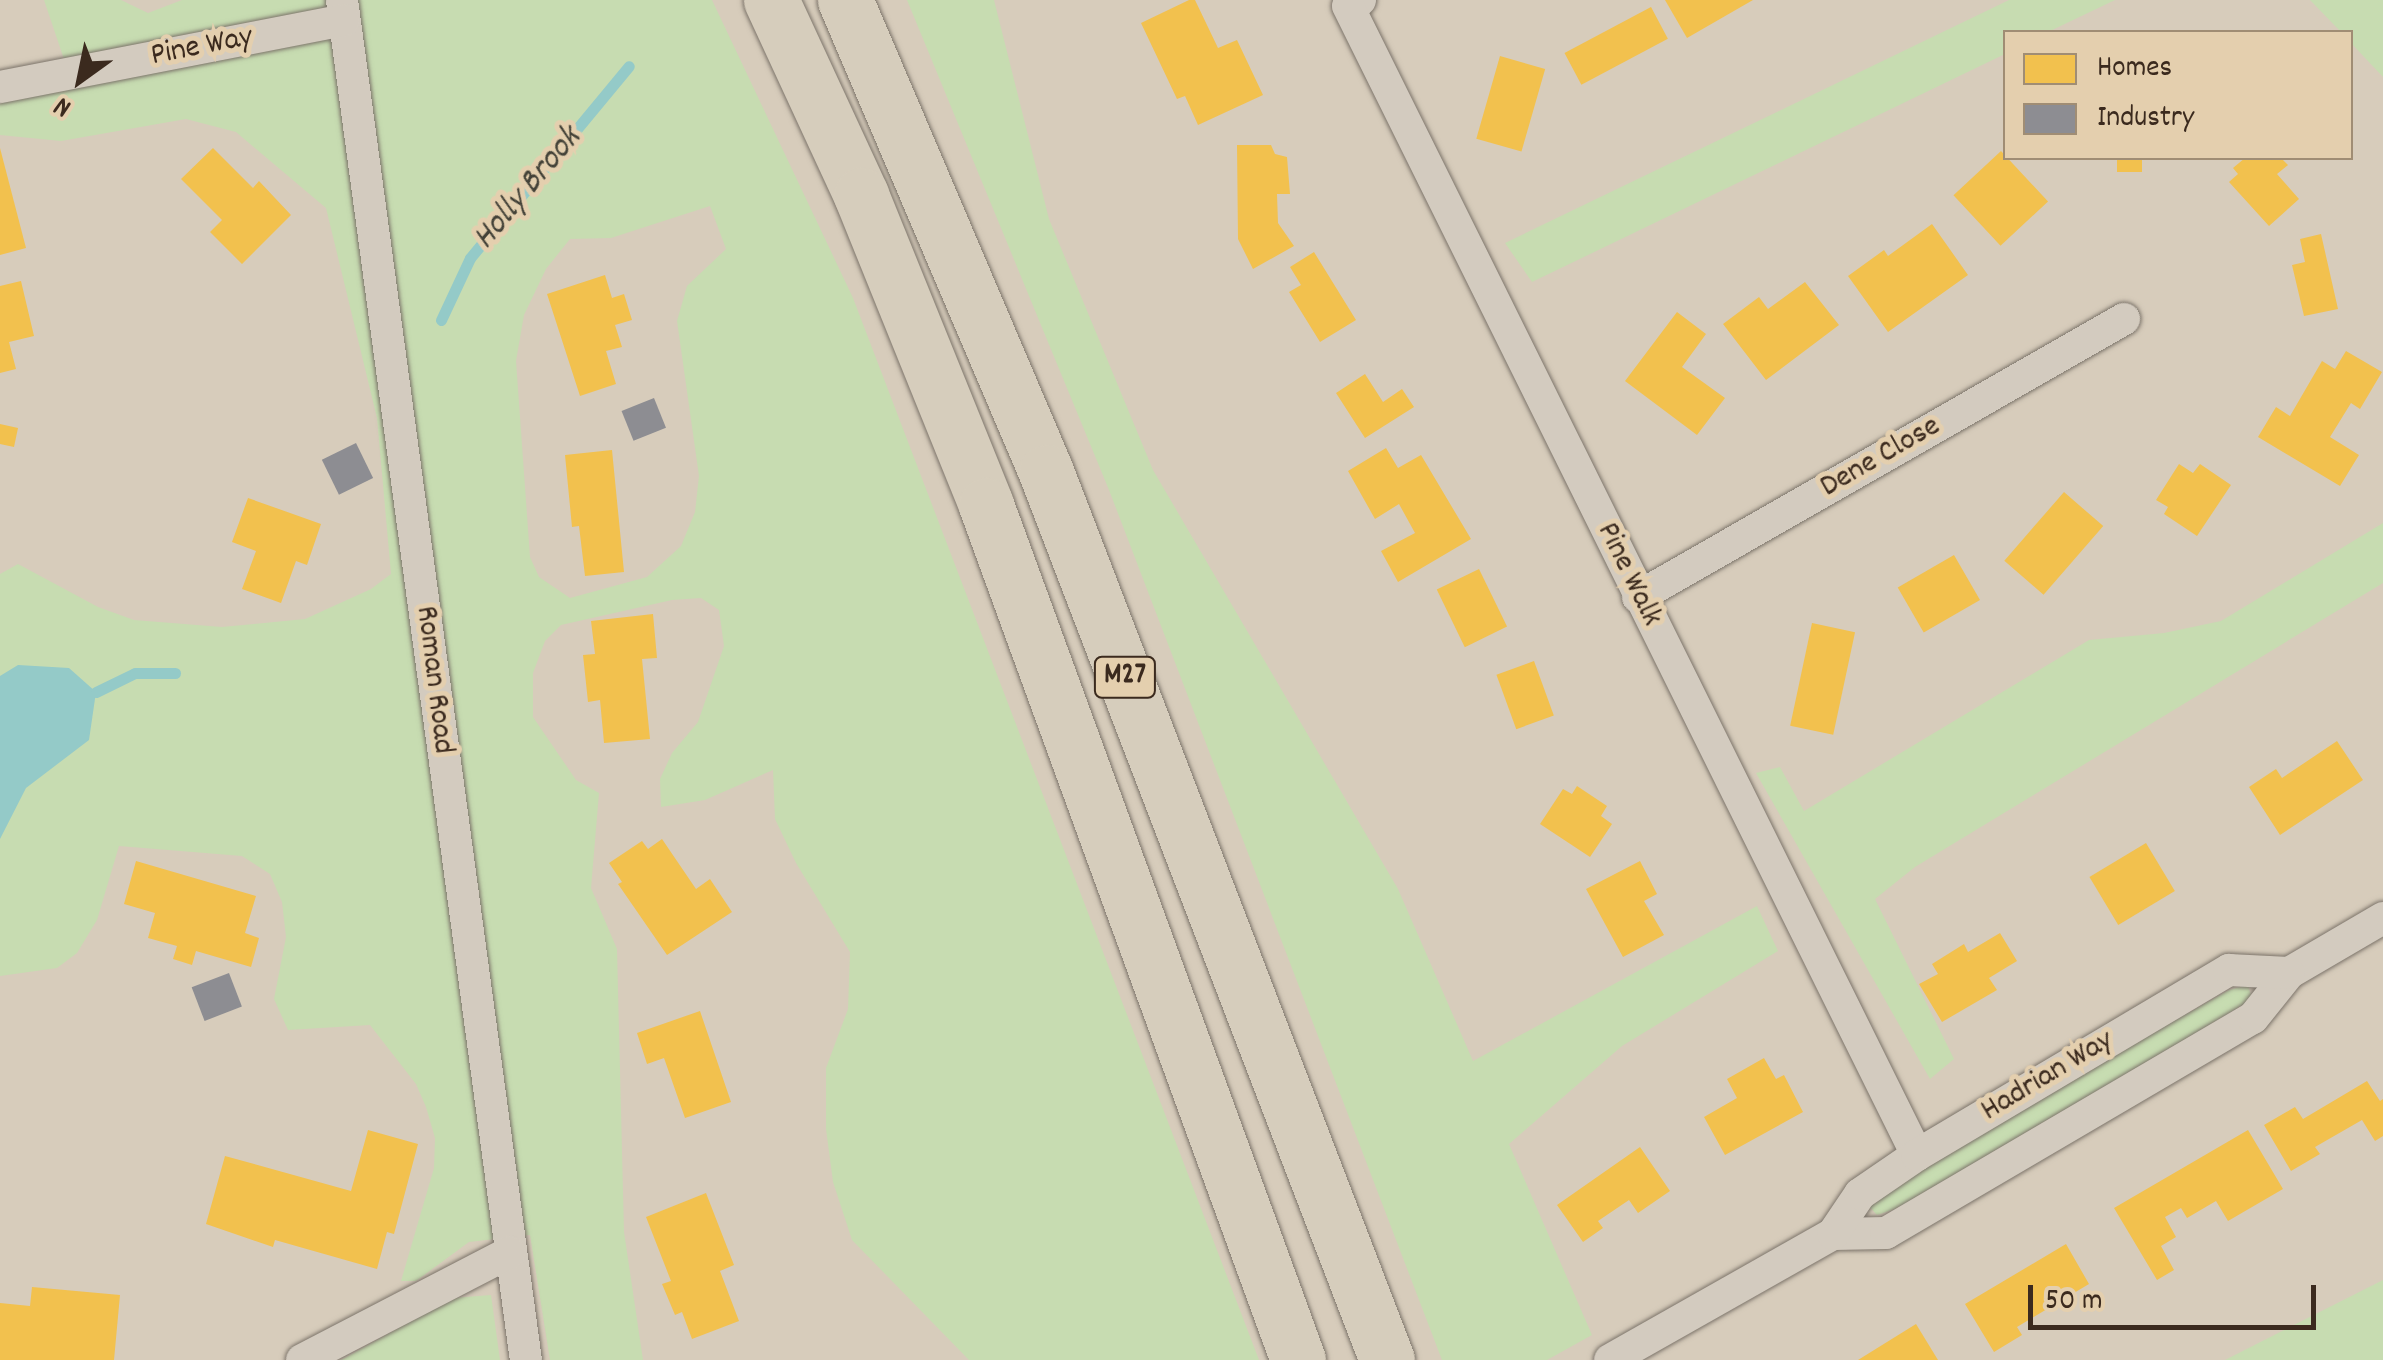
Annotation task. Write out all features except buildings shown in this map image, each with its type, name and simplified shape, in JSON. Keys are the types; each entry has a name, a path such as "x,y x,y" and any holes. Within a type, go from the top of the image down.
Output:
{"highway":[{"name":"M27","path":"771,0 861,195 986,504 1298,1360"},
{"name":"M27","path":"845,0 1046,472 1388,1360"}],"street":[{"name":"Pine Walk","path":"1351,2 1638,597 1917,1155"},
{"name":"Pine Way","path":"0,87 343,10"},
{"name":"Roman Road","path":"343,10 526,1360"},
{"name":"Dene Close","path":"1638,597 2124,319"},
{"name":"Hadrian Way","path":"1833,1234 1886,1233 2254,1018 2289,973 2383,918"},
{"name":"Hadrian Way","path":"1610,1360 1833,1234 1860,1194 1917,1155 2229,970 2289,973"},
{"path":"302,1360 510,1252"}],"green space":[{"path":"44,0 121,0 148,13 182,0 712,0 853,298 1259,1360 969,1360 852,1240 833,1182 826,1129 826,1068 848,1009 850,952 796,863 775,819 773,770 705,800 661,807 660,779 672,753 698,722 724,646 719,610 701,598 672,600 561,625 545,641 533,673 533,717 576,780 599,793 591,888 617,949 624,1232 643,1360 550,1360 530,1235 469,1242 416,1281 401,1281 434,1168 435,1138 426,1107 416,1084 370,1025 288,1030 274,999 286,937 282,902 270,874 242,856 119,846 97,920 77,953 57,968 0,976 0,574 18,564 98,607 134,620 222,627 305,619 371,589 391,574 377,418 326,208 236,132 186,119 61,141 0,135 0,103 71,80","holes":["710,206 726,249 687,286 677,321 699,476 695,512 681,546 647,577 570,598 539,577 530,557 516,361 524,315 546,269 570,239 611,238"]},
{"path":"907,0 994,0 1049,219 1153,470 1398,889 1473,1061 1757,906 1778,951 1622,1046 1509,1144 1592,1335 1547,1360 1442,1360 1109,490"},
{"path":"2009,0 2115,0 2052,30 2003,30 2003,55 1532,282 1505,243"},
{"path":"2310,0 2383,0 2383,77 2353,45 2353,30 2339,30"},
{"path":"2383,523 2383,583 1915,867 1875,899 1954,1059 1930,1079 1756,773 1780,767 1804,811 2089,640 2164,633 2221,621"},
{"path":"2248,985 2252,999 1913,1203 1877,1215 1867,1204 2060,1085 2229,990"},
{"path":"2383,1280 2383,1360 2225,1360"},
{"path":"491,1295 500,1360 341,1360 453,1298"}],"water":[{"path":"18,665 69,668 96,692 89,740 26,788 0,839 0,676"}],"waterway":[{"name":"Holly Brook","path":"441,320 470,258 629,66"},
{"path":"96,692 135,673 175,673"}]}
